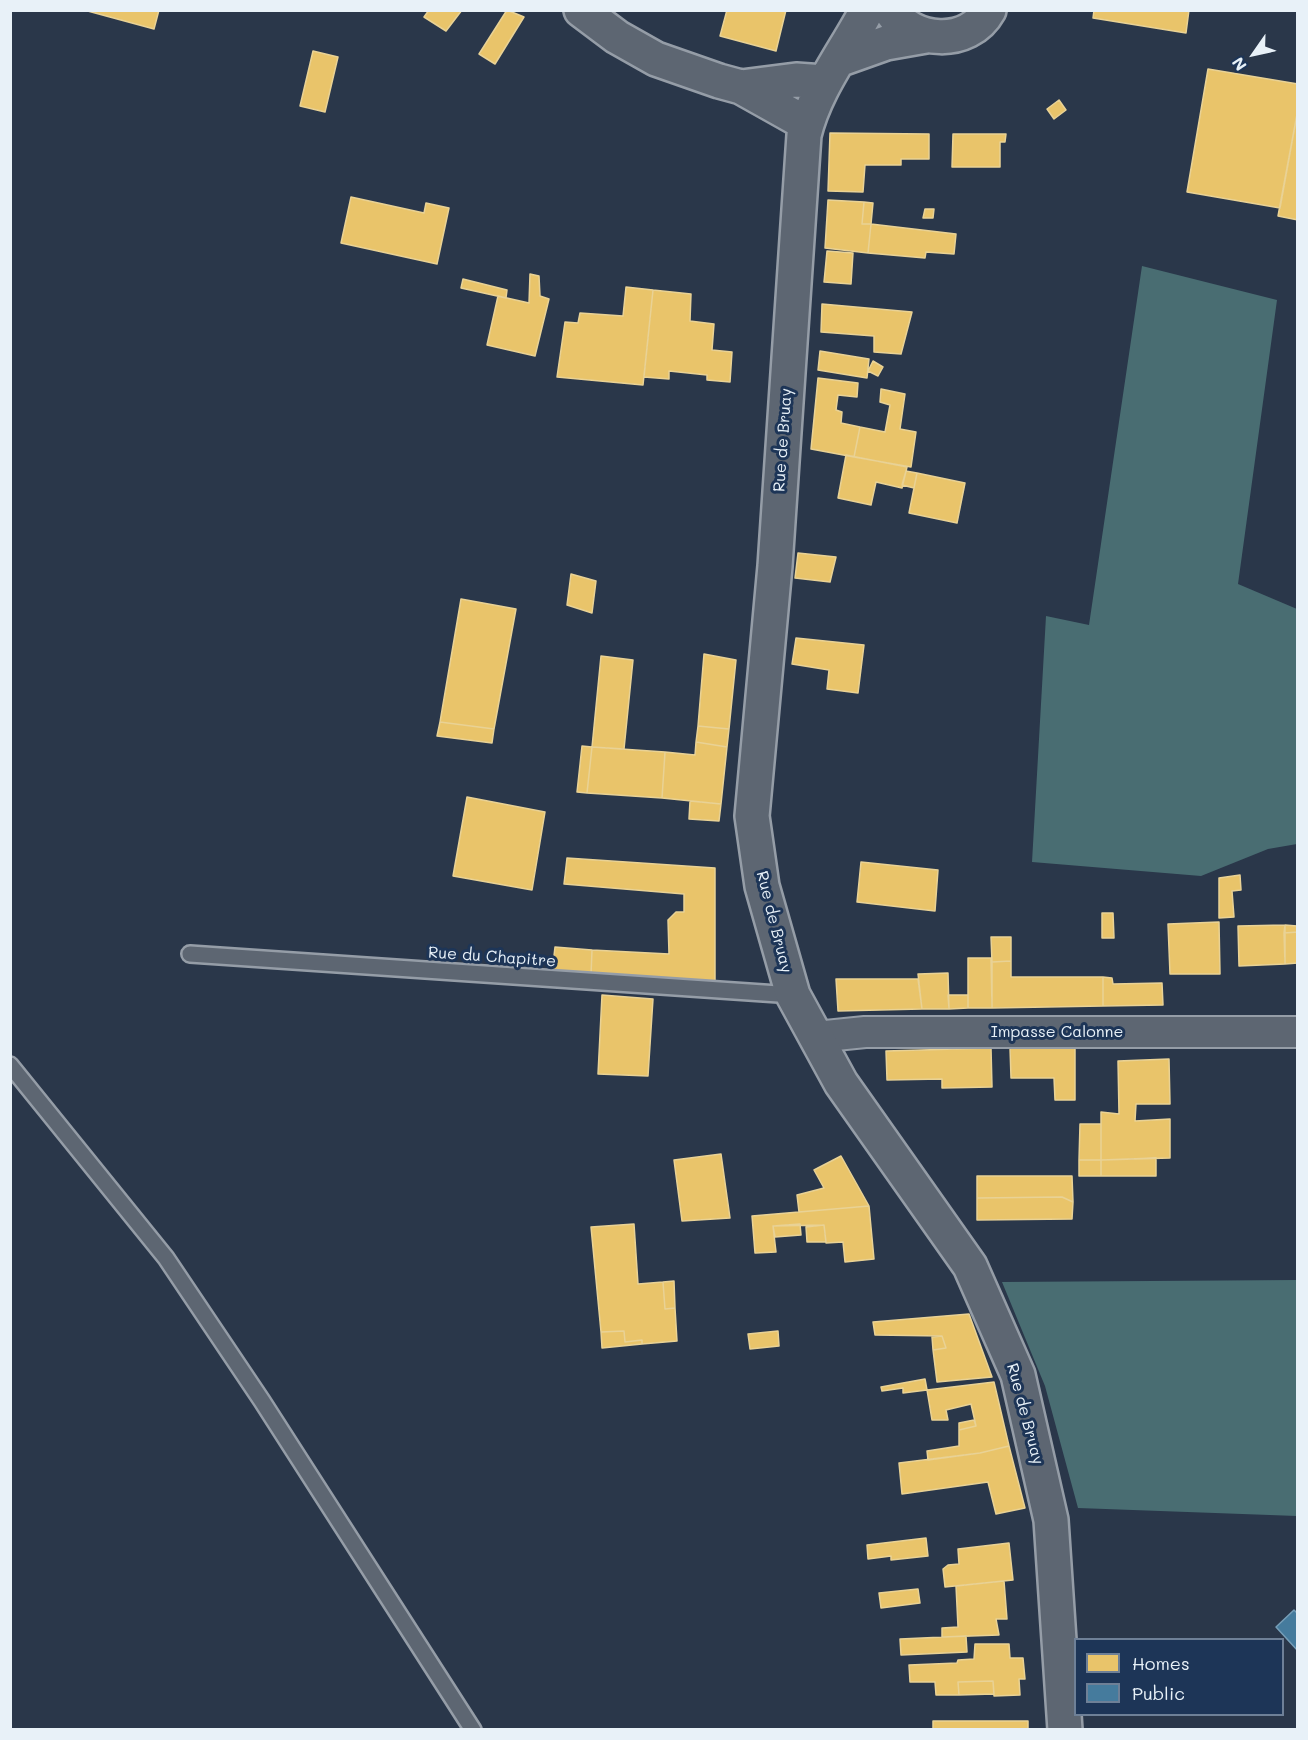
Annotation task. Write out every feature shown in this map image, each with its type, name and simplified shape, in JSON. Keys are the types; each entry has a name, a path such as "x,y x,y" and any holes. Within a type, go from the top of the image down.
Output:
{"street":[{"path":"580,10 617,37 656,60 741,87 807,124"},
{"name":"Rue de Bruay","path":"867,10 832,70 807,124 801,176 775,566 752,816 762,886 793,995 841,1083 970,1266 1018,1375 1051,1520 1065,1730"},
{"path":"890,10 909,30 926,36 944,38 960,34 974,26 989,10"},
{"path":"741,87 796,80 832,70 886,43 926,36"},
{"name":"Impasse Calonne","path":"816,1037 865,1032 1298,1032"}],"lane":[{"name":"Rue du Chapitre","path":"190,954 793,995"},
{"path":"10,1065 166,1258 275,1420 473,1730"}],"green space":[{"path":"1142,266 1277,300 1238,584 1297,609 1297,844 1268,849 1201,876 1032,862 1046,616 1089,625"},
{"path":"1297,1280 1297,1516 1078,1508 1045,1386 1002,1282"}],"building: Homes":[{"path":"84,10 159,10 154,29"},
{"path":"429,10 462,10 446,31 424,17"},
{"path":"507,10 524,17 495,64 479,54"},
{"path":"727,10 786,10 776,51 720,36"},
{"path":"1094,10 1189,10 1186,33 1093,18"},
{"path":"313,51 338,57 325,112 300,106"},
{"path":"1208,69 1298,84 1298,109 1280,208 1187,192"},
{"path":"1059,100 1066,110 1054,119 1047,109"},
{"path":"1298,109 1298,220 1278,216"},
{"path":"830,133 929,134 929,159 901,159 901,165 865,165 863,192 828,191"},
{"path":"953,134 1006,134 1005,142 1000,142 1000,167 952,167"},
{"path":"351,197 424,213 426,203 449,208 437,264 341,243"},
{"path":"828,200 864,202 862,224 871,224 868,253 825,248"},
{"path":"864,202 873,203 871,224 862,224"},
{"path":"925,209 934,209 933,218 923,218"},
{"path":"871,224 956,234 954,254 926,252 925,258 868,253"},
{"path":"827,251 853,253 851,284 824,282"},
{"path":"530,274 539,276 540,296 549,299 535,356 487,345 498,296 529,303"},
{"path":"463,279 507,290 506,298 461,288"},
{"path":"626,287 653,290 643,385 557,377 565,322 578,323 580,313 623,316"},
{"path":"653,290 691,294 690,321 714,324 712,350 732,352 730,382 707,380 707,375 669,371 669,379 644,377"},
{"path":"822,304 912,312 901,354 874,352 874,336 821,332"},
{"path":"820,351 869,359 867,378 818,370"},
{"path":"873,361 883,367 878,376 868,371"},
{"path":"818,378 858,383 857,397 838,395 836,410 842,412 841,423 860,427 854,457 811,449"},
{"path":"881,389 905,394 900,429 916,432 911,467 854,457 860,427 885,432 890,405 880,402"},
{"path":"846,455 907,467 902,488 876,482 871,505 838,498"},
{"path":"906,471 917,473 914,488 902,485"},
{"path":"917,473 965,483 957,523 909,513"},
{"path":"798,553 836,557 830,582 795,578"},
{"path":"571,574 596,581 592,613 567,605"},
{"path":"461,599 516,609 494,729 440,722"},
{"path":"796,638 864,645 858,693 827,689 829,670 792,664"},
{"path":"704,654 736,660 729,729 698,726"},
{"path":"601,656 633,660 624,749 592,747"},
{"path":"440,722 494,729 492,743 437,736"},
{"path":"698,726 729,729 727,747 696,742"},
{"path":"696,742 727,747 721,804 662,798 665,752 695,755"},
{"path":"582,746 592,747 587,793 577,792"},
{"path":"592,747 665,752 662,798 587,793"},
{"path":"467,797 545,812 532,890 453,876"},
{"path":"690,801 721,804 719,821 689,819"},
{"path":"567,858 715,868 715,984 591,975 592,950 669,954 668,920 676,912 684,912 684,894 564,884"},
{"path":"861,862 938,870 935,911 857,902"},
{"path":"1240,875 1241,890 1232,891 1234,917 1219,918 1219,878"},
{"path":"1102,913 1113,913 1114,938 1102,938"},
{"path":"1219,922 1220,974 1170,974 1168,924"},
{"path":"1285,925 1297,926 1298,932 1284,933"},
{"path":"1285,925 1285,964 1239,966 1238,926"},
{"path":"1298,932 1298,963 1285,964 1284,933"},
{"path":"991,937 1011,937 1011,961 992,962"},
{"path":"555,947 592,950 591,975 552,973"},
{"path":"968,958 991,958 992,1008 968,1008"},
{"path":"1011,961 1011,977 1103,977 1103,1006 992,1008 992,962"},
{"path":"948,973 949,1009 922,1009 918,974"},
{"path":"1103,977 1112,978 1113,984 1162,983 1163,1005 1103,1006"},
{"path":"836,979 918,979 922,1009 838,1011"},
{"path":"602,995 653,999 648,1076 598,1074"},
{"path":"948,995 968,995 968,1008 949,1009"},
{"path":"1075,1046 1075,1100 1055,1100 1054,1078 1011,1078 1010,1048"},
{"path":"991,1048 992,1087 942,1088 942,1079 887,1080 886,1051"},
{"path":"1169,1059 1170,1104 1136,1104 1135,1121 1170,1119 1170,1158 1101,1160 1101,1112 1119,1114 1118,1061"},
{"path":"1080,1124 1101,1124 1101,1160 1079,1160"},
{"path":"721,1154 730,1218 682,1221 674,1160"},
{"path":"841,1156 869,1206 799,1212 797,1195 824,1188 814,1170"},
{"path":"1156,1158 1156,1176 1101,1176 1101,1160"},
{"path":"1079,1160 1101,1160 1101,1176 1079,1176"},
{"path":"977,1176 1072,1176 1073,1202 1062,1197 977,1198"},
{"path":"1062,1197 1073,1202 1072,1219 977,1220 977,1198"},
{"path":"869,1206 874,1259 845,1262 843,1242 826,1243 824,1225 773,1226 776,1252 755,1253 752,1216"},
{"path":"634,1224 638,1284 663,1282 665,1309 675,1308 677,1341 642,1344 642,1340 625,1342 624,1331 601,1332 591,1227"},
{"path":"800,1224 801,1235 775,1237 773,1226"},
{"path":"824,1225 826,1242 807,1242 806,1227"},
{"path":"674,1281 675,1308 665,1309 663,1282"},
{"path":"969,1314 992,1377 937,1382 933,1350 946,1348 942,1336 875,1335 873,1322"},
{"path":"624,1331 625,1342 642,1340 642,1344 602,1348 601,1332"},
{"path":"778,1331 779,1346 750,1349 748,1334"},
{"path":"942,1336 946,1348 933,1350 932,1337"},
{"path":"925,1379 927,1390 903,1393 903,1388 882,1391 881,1387"},
{"path":"994,1382 1009,1446 980,1453 928,1460 927,1451 959,1446 959,1430 976,1426 971,1404 946,1410 948,1420 932,1420 927,1390"},
{"path":"974,1420 976,1426 959,1430 959,1423"},
{"path":"1009,1446 1025,1508 996,1514 988,1482 902,1494 899,1463 980,1453"},
{"path":"926,1538 928,1556 891,1560 891,1556 868,1559 867,1545"},
{"path":"1009,1543 1013,1580 945,1587 943,1569 948,1565 959,1564 958,1549"},
{"path":"1004,1581 1007,1619 996,1619 999,1635 942,1637 942,1628 958,1627 956,1586"},
{"path":"918,1589 920,1603 881,1608 879,1593"},
{"path":"966,1636 967,1652 901,1655 900,1639"},
{"path":"975,1644 1009,1644 1010,1658 1023,1658 1025,1679 1019,1679 1020,1695 994,1696 993,1681 958,1682 959,1695 936,1695 935,1682 910,1682 909,1665 957,1663 958,1660 974,1659"},
{"path":"993,1681 994,1694 959,1695 958,1682"},
{"path":"933,1721 1028,1721 1028,1730 933,1730"}],"building: Public":[{"path":"1294,1610 1298,1614 1298,1651 1276,1627"}]}
